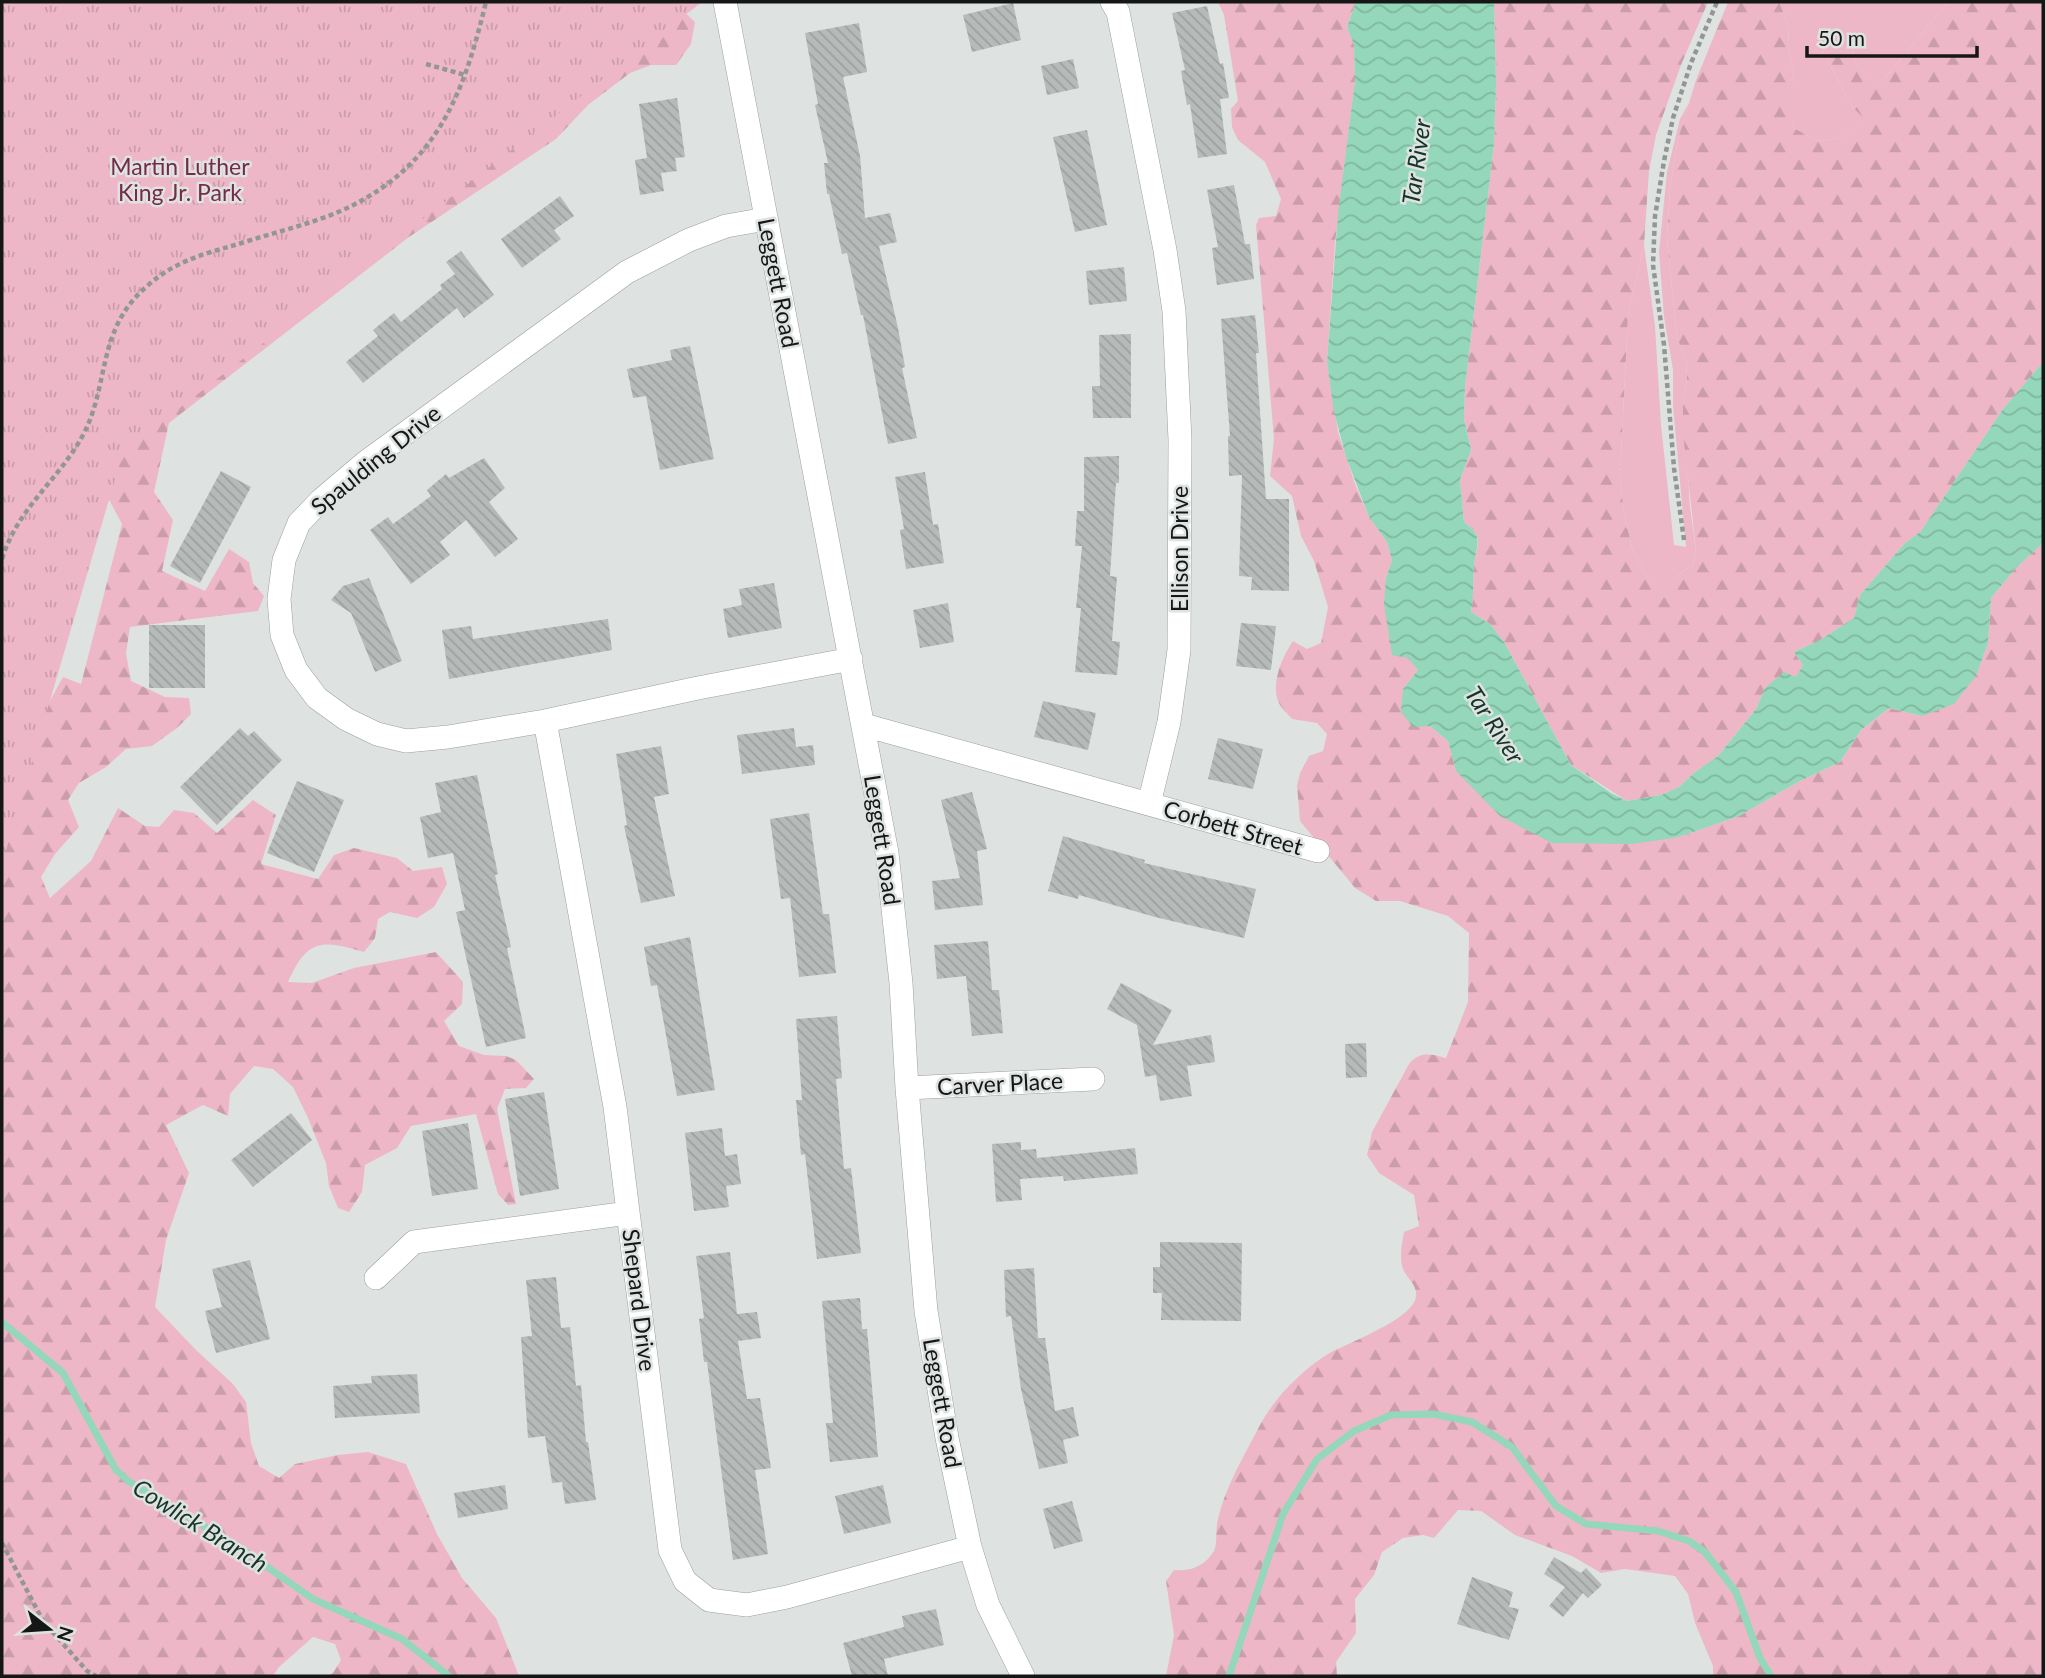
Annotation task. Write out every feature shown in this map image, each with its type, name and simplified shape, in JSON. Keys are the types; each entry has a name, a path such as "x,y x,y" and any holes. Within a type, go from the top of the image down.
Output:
{"street":[{"name":"Leggett Road","path":"725,2 887,853 901,983 906,1088 926,1311 947,1438 970,1547 988,1605 1023,1676"},
{"name":"Ellison Drive","path":"1112,2 1121,24 1165,250 1174,311 1180,440 1179,650 1169,722 1149,804"},
{"name":"Spaulding Drive","path":"766,219 726,226 689,240 627,272 366,462 321,500 299,523 284,560 279,599 282,635 296,670 317,698 346,719 377,734 406,741 545,721 851,659"},
{"name":"Shepard Drive","path":"545,721 615,1107 670,1550 685,1581 709,1600 747,1605 787,1597 970,1547"},
{"path":"864,725 1149,804"},
{"name":"Corbett Street","path":"1149,804 1318,851"},
{"name":"Carver Place","path":"906,1088 1093,1079"},
{"path":"376,1279 414,1242 628,1213"}],"path":[{"path":"2,559 15,528 83,435 115,325 145,287 181,263 204,253 324,218 364,199 396,178 424,149 446,120 465,75 486,2"},
{"path":"1684,540 1653,265 1655,216 1673,118 1691,63 1717,2"},
{"path":"426,64 465,75"},
{"path":"2,1543 43,1621 87,1671 96,1676"}],"green space":[{"name":"Martin Luther King Jr. Park","path":"2,2 702,2 123,452 2,864"},
{"path":"1218,2 1356,2 1347,27 1354,45 1355,80 1335,243 1327,362 1338,432 1355,484 1369,517 1387,542 1392,560 1386,578 1392,654 1408,657 1418,670 1403,689 1430,726 1448,741 1456,771 1679,837 1739,816 1798,782 1840,762 1861,730 1889,708 1922,716 1976,676 1988,643 1991,598 2015,569 2043,543 2043,1676 1713,1676 1713,1666 1695,1623 1688,1594 1675,1576 1625,1569 1601,1573 1572,1556 1515,1535 1481,1511 1458,1510 1434,1538 1423,1535 1403,1538 1382,1552 1374,1575 1355,1599 1356,1633 1336,1662 1337,1676 1166,1676 1174,1635 1166,1581 1174,1570 1197,1567 1214,1551 1217,1523 1225,1495 1265,1416 1280,1396 1308,1368 1328,1354 1378,1330 1412,1306 1416,1293 1403,1269 1401,1255 1404,1232 1419,1226 1414,1195 1379,1173 1367,1155 1372,1132 1409,1064 1422,1055 1446,1058 1468,1002 1469,933 1448,916 1400,901 1376,901 1355,888 1300,821 1297,785 1300,773 1309,756 1323,751 1327,734 1317,723 1292,719 1284,710 1276,693 1277,677 1293,641 1307,649 1321,643 1328,607 1314,561 1301,536 1292,496 1270,476 1274,439 1256,225 1259,218 1276,216 1281,199 1265,162 1238,140 1232,127 1231,109 1238,101 1224,15"},
{"path":"1494,2 1708,2 1681,65 1656,135 1649,171 1644,245 1628,316 1620,477 1624,512 1633,552 1649,579 1673,579 1693,564 1696,550 1683,433 1686,359 1677,338 1667,239 1670,188 1678,139 1696,80 1728,2 1779,2 1789,26 1788,47 1794,75 1787,102 1794,128 1817,141 1842,138 1864,118 1853,108 1822,50 1830,32 1852,44 1855,62 1869,81 1881,83 1948,2 2043,2 2043,362 2003,409 1921,531 1904,544 1860,595 1854,618 1820,640 1794,652 1803,665 1796,678 1765,688 1756,709 1718,756 1679,787 1661,795 1627,801 1571,765 1504,642 1490,624 1471,612 1478,542 1475,532 1464,522 1460,480 1471,450 1464,419 1465,387 1494,144"},
{"path":"1779,2 1948,2 1881,83 1869,82 1855,62 1852,44 1822,50 1853,108 1865,118 1842,138 1817,141 1794,128 1786,101 1794,75 1788,47 1789,26"},
{"path":"675,3 695,22 691,44 676,65 651,65 630,73 588,105 556,139 409,237 169,423 154,492 173,520 162,571 205,591 229,549 249,562 253,583 264,596 258,611 130,627 126,653 131,681 165,697 189,698 191,714 152,746 126,749 106,767 79,783 68,800 79,827 55,854 41,877 50,898 91,861 118,808 145,826 159,827 174,810 194,813 217,833 253,800 276,815 261,864 318,879 334,855 354,848 397,858 413,871 442,867 447,884 434,907 417,918 390,912 378,919 375,938 364,952 326,944 309,950 288,982 312,983 354,968 436,952 463,982 462,1004 444,1021 459,1046 484,1055 506,1056 516,1060 534,1079 526,1088 505,1089 497,1109 516,1204 508,1205 498,1194 476,1114 411,1126 397,1148 365,1165 362,1192 349,1212 338,1208 329,1186 326,1163 293,1087 273,1069 254,1066 230,1094 228,1116 203,1105 166,1125 189,1173 166,1240 155,1307 233,1384 246,1402 251,1443 259,1466 279,1478 295,1464 368,1452 406,1464 437,1534 462,1578 496,1618 519,1676 328,1676 341,1660 335,1644 313,1637 279,1667 273,1676 2,1676 2,842 34,730 63,677 81,684 122,524 107,496 126,437"},
{"path":"1689,103 1678,139 1670,188 1667,239 1677,338 1686,359 1687,378 1683,404 1690,507 1696,550 1693,564 1673,579 1649,579 1633,552 1620,477 1628,316 1644,245 1655,326 1661,425 1674,545 1686,547 1673,406 1673,370 1664,317 1659,252 1667,172 1680,119"}],"water":[{"name":"Tar River","path":"1356,2 1494,2 1494,144 1465,387 1464,419 1471,450 1460,480 1464,522 1475,532 1478,541 1471,612 1490,624 1504,642 1571,765 1627,801 1661,795 1679,787 1718,756 1756,709 1765,688 1784,672 1796,677 1803,665 1794,652 1820,640 1854,618 1860,595 1904,544 1921,531 2003,409 2043,362 2043,543 2015,569 1991,598 1988,643 1976,676 1954,704 1922,716 1889,708 1861,730 1840,762 1798,782 1739,816 1679,837 1633,844 1552,843 1500,816 1456,771 1448,741 1430,726 1413,727 1401,712 1403,689 1418,670 1408,658 1392,655 1384,604 1386,578 1392,560 1387,542 1369,517 1346,457 1334,412 1327,362 1338,214 1355,80 1354,45 1347,27"}],"building":[{"path":"1013,3 1021,40 972,52 963,15"},
{"path":"1207,6 1220,64 1223,63 1229,98 1220,99 1227,154 1198,158 1190,104 1187,105 1181,71 1185,70 1172,13"},
{"path":"859,23 867,72 843,77 860,156 865,218 890,213 897,242 879,246 898,328 905,367 902,368 917,438 888,444 863,315 847,253 842,254 827,194 824,163 828,163 815,105 818,104 805,33"},
{"path":"1073,59 1079,88 1047,95 1041,66"},
{"path":"677,98 685,157 675,158 677,171 661,173 664,191 640,195 635,160 647,158 639,104"},
{"path":"1087,130 1107,225 1075,232 1053,137"},
{"path":"1234,185 1245,244 1250,244 1254,279 1217,285 1212,248 1218,247 1207,190"},
{"path":"560,196 574,216 554,230 561,239 522,268 501,239"},
{"path":"461,251 494,295 464,318 457,308 363,383 346,362 378,336 373,330 394,313 401,322 442,289 440,285 455,274 446,262"},
{"path":"1124,267 1127,301 1089,305 1086,271"},
{"path":"1255,315 1266,499 1289,499 1289,591 1251,590 1252,577 1239,576 1242,475 1229,476 1230,436 1221,319"},
{"path":"1131,334 1131,418 1093,418 1092,386 1100,386 1099,335"},
{"path":"690,346 714,459 660,470 646,396 633,398 627,369 672,360 670,350"},
{"path":"1119,456 1110,576 1117,577 1112,641 1120,642 1117,675 1075,672 1081,608 1076,608 1082,546 1075,546 1077,511 1084,511 1084,457"},
{"path":"484,458 505,488 489,502 518,539 495,557 466,520 440,542 450,555 411,584 370,530 388,517 393,524 431,496 427,490 446,474 449,478"},
{"path":"221,471 251,487 200,583 170,566"},
{"path":"925,472 933,525 938,524 944,563 906,569 900,530 904,529 895,477"},
{"path":"369,578 402,661 375,672 351,613 331,600 343,586"},
{"path":"774,583 782,628 728,638 723,609 742,605 739,589"},
{"path":"948,603 954,642 920,648 913,610"},
{"path":"608,619 612,650 449,679 442,630 471,626 473,639"},
{"path":"1241,623 1276,626 1271,670 1236,666"},
{"path":"149,625 205,625 205,688 149,688"},
{"path":"1043,701 1096,713 1088,750 1034,737"},
{"path":"240,728 248,736 254,731 282,760 217,825 180,787"},
{"path":"794,728 796,747 813,745 815,765 742,774 737,735"},
{"path":"1218,738 1263,749 1253,789 1208,779"},
{"path":"661,746 669,794 654,797 675,896 641,903 624,826 627,825 616,754"},
{"path":"477,775 498,874 495,875 511,947 507,948 526,1038 486,1047 456,912 465,910 453,853 428,858 420,817 441,812 435,783"},
{"path":"297,781 344,800 314,872 267,853"},
{"path":"972,792 987,849 977,851 983,905 935,910 932,881 960,878 941,800"},
{"path":"809,813 823,914 829,914 836,973 799,977 790,898 781,899 770,819"},
{"path":"1063,836 1145,860 1144,863 1256,889 1244,938 1155,917 1079,895 1078,899 1048,891"},
{"path":"690,937 715,1090 677,1096 657,985 651,986 644,947"},
{"path":"988,941 992,990 999,990 1003,1033 972,1036 966,976 937,979 934,945"},
{"path":"1121,983 1172,1010 1153,1045 1211,1035 1215,1062 1187,1066 1192,1096 1160,1101 1156,1075 1145,1077 1137,1025 1107,1009"},
{"path":"837,1016 842,1078 836,1079 844,1169 851,1168 861,1253 817,1259 805,1154 801,1155 796,1100 802,1100 796,1019"},
{"path":"1366,1043 1367,1077 1346,1078 1345,1044"},
{"path":"544,1092 559,1189 520,1196 505,1099"},
{"path":"291,1113 312,1140 253,1187 231,1160"},
{"path":"468,1123 478,1189 432,1196 422,1131"},
{"path":"722,1128 725,1156 737,1154 741,1184 726,1186 729,1207 694,1211 685,1133"},
{"path":"1021,1142 1021,1150 1036,1149 1037,1158 1135,1148 1138,1174 1064,1181 1063,1176 1020,1179 1022,1200 996,1202 992,1144"},
{"path":"1160,1242 1242,1243 1241,1321 1161,1320 1162,1293 1153,1293 1153,1267 1160,1267"},
{"path":"730,1252 737,1314 757,1312 761,1338 738,1341 747,1399 760,1398 771,1468 755,1470 768,1554 733,1560 707,1362 704,1362 699,1319 704,1318 696,1256"},
{"path":"250,1260 270,1339 216,1353 205,1311 222,1307 212,1269"},
{"path":"1034,1268 1038,1338 1045,1338 1055,1411 1073,1407 1079,1436 1063,1440 1068,1463 1039,1469 1021,1389 1011,1316 1006,1317 1004,1270"},
{"path":"556,1277 561,1328 570,1327 576,1386 581,1385 586,1442 596,1500 565,1504 562,1482 552,1483 545,1436 528,1438 521,1337 532,1336 526,1280"},
{"path":"860,1298 862,1329 867,1329 878,1457 830,1462 826,1423 833,1423 822,1301"},
{"path":"417,1374 420,1413 335,1418 333,1386 372,1383 371,1376"},
{"path":"505,1485 508,1509 458,1518 454,1493"},
{"path":"883,1485 891,1523 844,1534 835,1496"},
{"path":"1072,1501 1083,1541 1054,1549 1043,1509"},
{"path":"1554,1557 1581,1573 1586,1568 1602,1585 1588,1598 1583,1593 1563,1617 1549,1606 1565,1587 1544,1574"},
{"path":"1472,1577 1513,1592 1509,1607 1519,1609 1509,1640 1457,1624"},
{"path":"936,1609 944,1645 884,1659 888,1676 852,1676 843,1643 904,1627 902,1616"}],"waterway":[{"name":"Cowlick Branch","path":"2,1322 63,1373 116,1470 128,1481 242,1549 313,1599 402,1639 449,1676"},
{"name":"Cowlick Branch","path":"1229,1676 1283,1514 1317,1459 1354,1431 1391,1415 1433,1414 1472,1422 1512,1447 1556,1506 1586,1524 1658,1531 1689,1541 1705,1552 1736,1592 1760,1658 1771,1676"}]}
